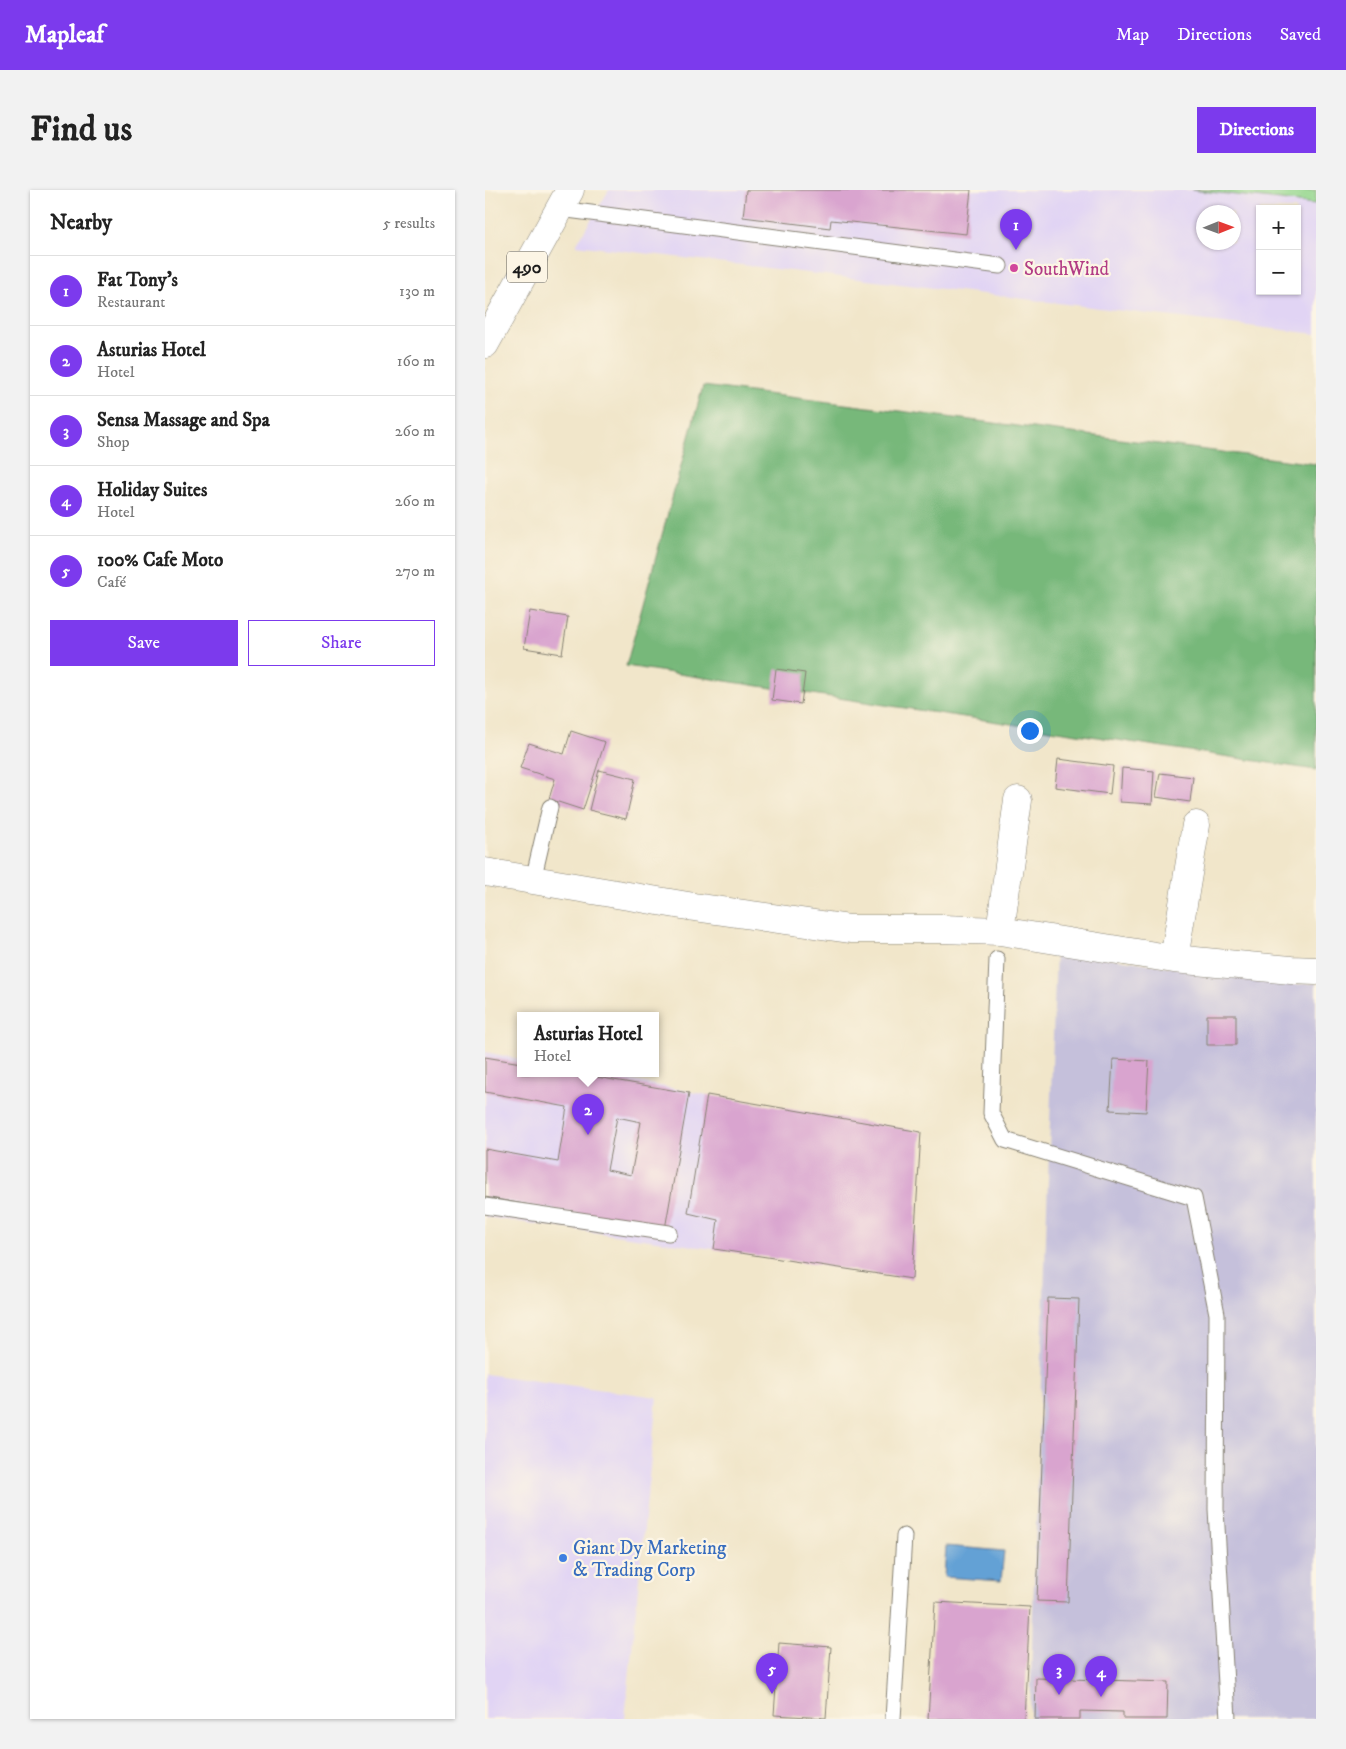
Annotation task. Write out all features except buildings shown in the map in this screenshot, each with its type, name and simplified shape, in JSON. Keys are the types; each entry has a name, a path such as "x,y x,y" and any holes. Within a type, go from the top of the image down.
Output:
{"street":[{"name":"490","path":"485,344 565,199"},
{"path":"1000,931 1018,800"},
{"path":"1174,959 1196,825"},
{"path":"485,872 694,907 850,930 942,929 1000,931 1174,959 1316,971"}],"lane":[{"path":"565,199 1001,266"},
{"path":"533,880 550,807"},
{"path":"997,959 991,1113 1005,1140 1194,1198 1217,1314 1216,1509 1228,1719"},
{"path":"485,1206 669,1233"},
{"path":"893,1719 903,1536"}],"shaded area":[{"name":"SouthWind","path":"609,190 1192,190 1316,204 1316,334 576,245"},
{"path":"1056,950 1291,985 1316,983 1316,1719 1030,1719"},
{"path":"485,1052 517,1058 517,1077 614,1077 921,1132 912,1279 485,1217"},
{"name":"Giant Dy Marketing & Trading Corp","path":"485,1374 657,1397 625,1719 485,1719"}],"green space":[{"path":"1192,190 1316,190 1316,204"},
{"path":"703,386 1316,464 1316,770 626,666"}],"water":[{"path":"946,1546 1004,1551 1001,1581 944,1577"}],"place":[{"name":"Fat Tony’s","path":"1016,250"},
{"name":"SouthWind","path":"1014,268"},
{"name":"Asturias Hotel","path":"588,1135"},
{"name":"Giant Dy Marketing & Trading Corp","path":"563,1558"},
{"name":"100% Cafe Moto","path":"772,1694"},
{"name":"Sensa Massage and Spa","path":"1059,1695"},
{"name":"Holiday Suites","path":"1101,1697"}]}
